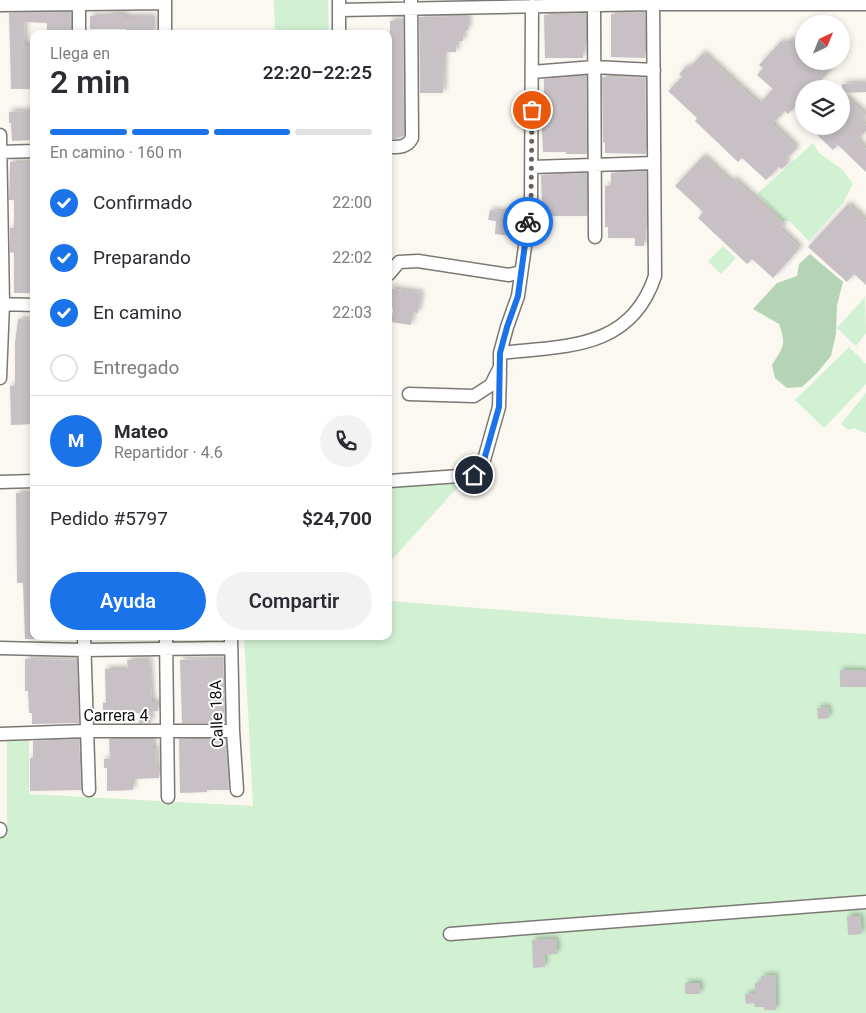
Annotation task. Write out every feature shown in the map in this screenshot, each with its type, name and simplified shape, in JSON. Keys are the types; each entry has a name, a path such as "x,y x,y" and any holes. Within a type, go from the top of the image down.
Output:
{"street":[{"path":"0,5 165,2 165,30"},
{"path":"500,353 580,344 613,332 626,323 640,309 650,293 655,276 653,2"},
{"path":"339,30 339,5 501,4 532,6 558,3 594,5 653,2 866,4"},
{"path":"79,4 79,30"},
{"path":"392,147 402,147 410,142 412,138 411,5"},
{"path":"594,5 595,237"},
{"path":"392,481 474,475 482,467 499,407 500,353 516,303 531,204 532,6"},
{"path":"532,72 594,67 654,70"},
{"path":"0,134 0,378"},
{"path":"0,152 30,151"},
{"path":"532,167 654,163"},
{"path":"392,270 399,262 418,261 509,274 521,272"},
{"path":"1,304 30,305"},
{"path":"409,394 474,396 491,386 500,367"},
{"path":"0,482 30,481"},
{"path":"84,640 89,790"},
{"path":"166,640 168,797"},
{"path":"0,648 166,650 231,642"},
{"name":"Calle 18A","path":"231,642 233,731 237,790"},
{"name":"Carrera 4","path":"0,734 86,731 233,731"},
{"path":"450,934 866,902"}],"green space":[{"path":"274,0 328,0 329,30 275,30"},
{"path":"813,143 819,153 843,170 853,184 843,203 809,241 789,221 783,221 757,194"},
{"path":"723,246 736,258 721,274 708,261"},
{"path":"810,254 843,282 837,305 836,334 831,356 816,374 802,387 787,388 775,378 772,365 783,346 783,337 779,324 753,309 777,283 797,276 799,264"},
{"path":"865,297 866,333 856,346 837,328"},
{"path":"849,347 866,364 866,384 824,428 795,400"},
{"path":"866,393 866,433 854,428 848,430 841,424"},
{"path":"465,479 392,560 392,484"},
{"path":"392,601 630,620 866,634 866,1013 0,1013 0,837 7,837 7,739 29,739 29,794 253,806 244,640 392,640"}],"building":[{"path":"70,12 71,30 47,30 47,23 24,22 25,45 30,45 30,89 11,89 9,13"},
{"path":"109,14 125,14 125,17 153,17 153,30 90,29 90,16 109,16"},
{"path":"611,14 645,14 645,58 611,57"},
{"path":"544,15 586,15 586,46 583,46 583,58 545,58"},
{"path":"468,16 468,30 464,30 463,41 457,41 456,52 444,52 443,93 420,93 419,17"},
{"path":"390,21 403,21 404,136 395,139 392,139 392,30 390,30"},
{"path":"790,39 795,44 795,70 830,70 821,80 795,80 795,107 788,114 785,111 772,124 797,148 785,160 788,163 782,169 779,167 766,180 742,158 738,162 695,121 697,118 668,91 682,77 679,74 687,66 689,68 703,53 759,104 773,89 757,75 763,68 759,65 781,41 785,44"},
{"path":"586,77 587,154 543,152 541,100 544,100 544,79"},
{"path":"602,77 645,78 646,154 605,153 605,143 603,142"},
{"path":"866,83 866,92 850,93 850,84"},
{"path":"850,100 866,115 861,121 866,125 866,131 857,140 866,149 866,172 838,145 833,150 817,135 850,135"},
{"path":"30,111 30,140 12,141 9,112"},
{"path":"703,156 731,182 734,179 784,225 780,229 800,248 773,278 752,259 747,264 698,218 703,212 675,186"},
{"path":"10,162 30,162 30,293 14,293 14,253 10,252 10,228 14,228 14,200 9,200"},
{"path":"646,171 647,227 644,227 644,246 635,246 635,238 608,238 608,227 605,227 605,186 611,186 611,173"},
{"path":"587,173 587,216 544,216 541,175"},
{"path":"848,204 866,221 866,285 854,274 847,282 808,247"},
{"path":"490,210 521,214 519,229 512,228 511,236 495,234 496,221 488,220"},
{"path":"392,288 421,293 418,313 413,312 411,325 392,322"},
{"path":"18,319 30,320 30,424 11,425 10,386 15,386 15,343"},
{"path":"16,493 30,493 30,639 25,639 23,583 17,583"},
{"path":"25,659 77,660 79,723 32,724 32,713 29,713 28,691 25,691"},
{"path":"223,659 225,723 182,723 180,660"},
{"path":"127,660 149,660 152,702 158,702 158,711 150,711 151,723 139,723 139,713 103,714 103,703 106,703 105,669 128,669"},
{"path":"840,670 866,671 866,687 840,687"},
{"path":"828,707 829,718 818,719 817,708"},
{"path":"79,739 81,790 30,791 30,758 33,758 33,741"},
{"path":"109,739 153,739 153,748 156,748 159,778 133,779 133,790 107,791 107,768 104,768 104,759 110,759"},
{"path":"179,739 225,739 229,790 180,793"},
{"path":"847,916 860,916 862,934 848,935"},
{"path":"556,939 557,954 544,955 545,967 533,968 532,940"},
{"path":"775,975 776,1010 764,1010 764,1007 755,1007 754,1003 746,1004 745,994 755,993 755,983 761,983 761,976"},
{"path":"685,983 700,983 700,994 685,994"}],"way so far":[{"path":"528,222 531,204 532,110"}],"route":[{"path":"474,475 482,467 499,407 500,353 518,296 528,222"}]}
